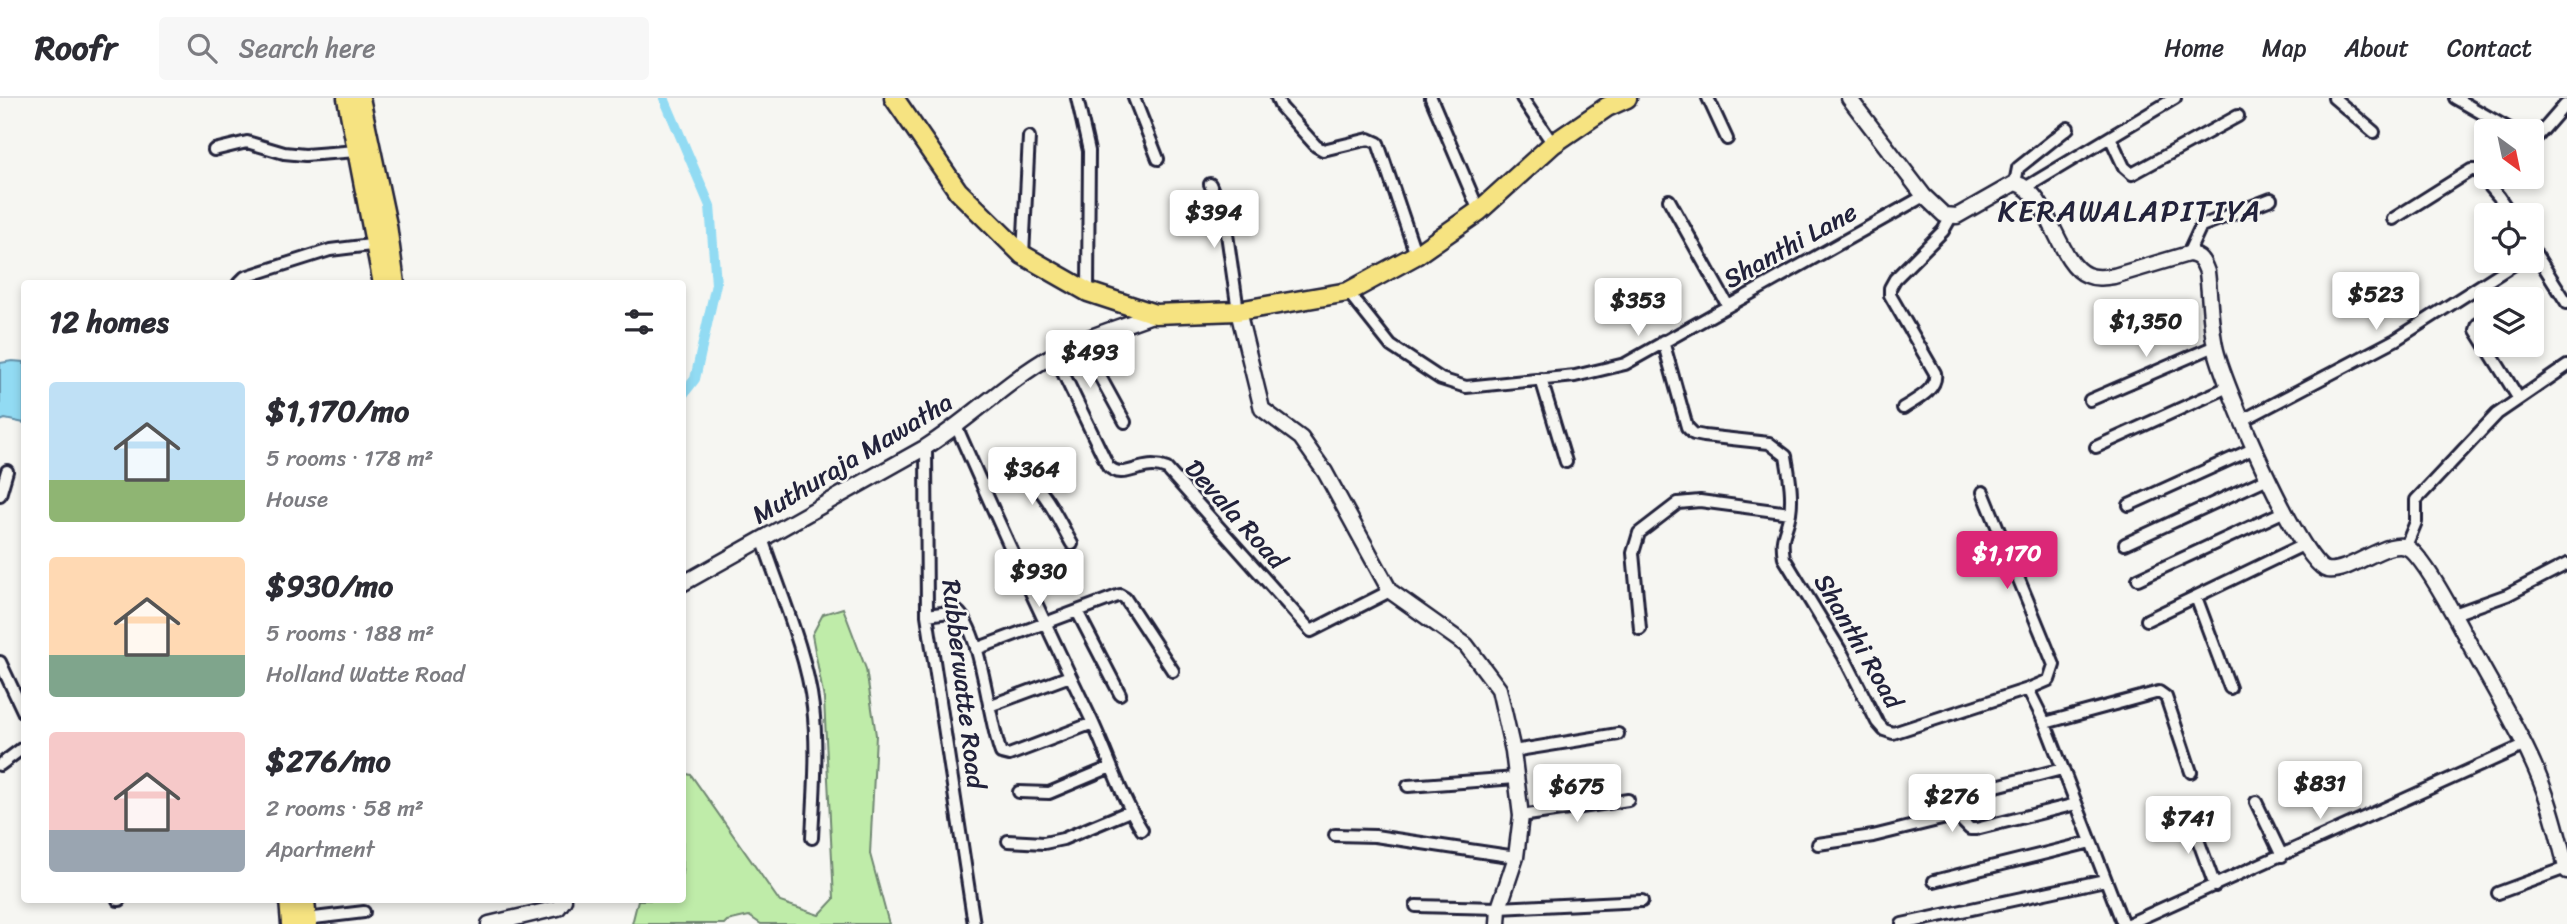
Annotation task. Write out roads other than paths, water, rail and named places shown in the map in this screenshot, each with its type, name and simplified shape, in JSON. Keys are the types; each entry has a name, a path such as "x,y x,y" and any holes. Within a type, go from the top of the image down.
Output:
{"main road":[{"path":"347,98 357,151 394,280"},
{"path":"360,98 382,243 383,280"},
{"path":"894,98 958,191 1023,255 1088,292 1154,314 1238,311 1348,292 1416,255 1479,211 1604,102 1627,98"},
{"path":"291,903 301,922"},
{"path":"301,922 304,903"}],"street":[{"path":"1077,98 1088,151 1088,292"},
{"path":"1134,98 1158,159"},
{"path":"1277,98 1281,107 1322,150 1370,139 1378,143 1416,255"},
{"path":"1431,98 1479,211"},
{"path":"1522,98 1553,144"},
{"path":"1708,98 1727,139"},
{"path":"1849,98 1924,197 1937,211 1951,217"},
{"path":"1903,408 1933,387 1936,380 1930,364 1890,295 1895,279 1943,230 1951,217 2020,186 2175,98"},
{"path":"2334,98 2374,132"},
{"path":"2455,98 2492,119"},
{"path":"2544,129 2566,105 2554,98"},
{"path":"2110,137 2124,167 2132,174 2238,116"},
{"path":"2068,128 2018,168 2020,186 2035,197 2074,264 2086,275 2103,277 2188,254 2199,257 2207,272 2215,346 2228,387 2268,478 2304,545 2320,567 2335,570 2391,547 2406,546"},
{"path":"1023,255 1030,137"},
{"path":"214,150 247,142 284,153 305,155 357,151"},
{"path":"2393,219 2471,170 2476,170 2503,203"},
{"path":"1210,184 1225,220 1238,311 1262,409 1301,438 1325,472 1390,591 1466,645 1499,689 1513,751 1521,816 1516,857 1499,908 1498,924"},
{"name":"Shanthi Lane","path":"1348,292 1391,346 1441,379 1466,387 1575,376 1625,364 1924,197"},
{"path":"2188,254 2201,226 2271,199"},
{"path":"1669,200 1728,306"},
{"path":"243,280 330,250 382,243"},
{"path":"2544,267 2567,303"},
{"path":"2243,420 2395,340 2500,273"},
{"path":"2485,283 2488,287"},
{"name":"Muthuraja Mawatha","path":"686,582 763,541 957,428 1008,385 1054,354 1154,314"},
{"name":"Shanthi Road","path":"1663,341 1687,428 1694,434 1769,443 1786,456 1791,484 1790,513 1781,540 1784,558 1843,655 1877,722 1884,730 1893,733 2028,689"},
{"path":"1081,342 1125,422"},
{"path":"2090,400 2215,346"},
{"name":"Devala Road","path":"1054,354 1108,466 1115,473 1121,474 1147,465 1167,469 1311,631 1390,591"},
{"path":"2493,357 2519,399"},
{"path":"2406,546 2416,522 2416,500 2497,414 2567,366"},
{"path":"1541,379 1566,462"},
{"path":"2096,447 2228,387"},
{"path":"957,428 1045,624 1093,723 1130,811 1142,830"},
{"name":"Rubberwatte Road","path":"926,447 927,615 974,924"},
{"path":"2129,505 2255,449"},
{"path":"0,495 7,471"},
{"path":"983,487 1012,477 1023,476 1031,480 1039,487 1072,544"},
{"path":"2125,544 2268,478"},
{"path":"1983,492 2054,666 2049,680 2028,689 2045,723 2105,880 2125,924 2524,746"},
{"path":"1640,629 1633,553 1635,541 1639,533 1668,510 1678,503 1689,501 1790,513"},
{"path":"2138,579 2285,510"},
{"path":"763,541 805,667 813,704 816,740 812,838"},
{"path":"2147,620 2304,545"},
{"path":"2406,546 2421,563 2454,614 2524,746 2561,826 2567,870 2498,892"},
{"path":"2454,614 2507,595 2567,564"},
{"path":"976,649 1078,613 1120,595 1125,598 1173,671"},
{"path":"2196,597 2230,688"},
{"path":"927,615 957,611 964,617 976,649 1000,749 1004,755 1093,723"},
{"path":"1078,613 1121,694"},
{"path":"0,662 21,707"},
{"path":"989,706 1070,676"},
{"path":"2045,723 2159,692 2166,697 2191,772"},
{"path":"1513,751 1618,734"},
{"path":"0,765 21,749"},
{"path":"1019,792 1049,793 1111,767"},
{"path":"1919,806 2062,769"},
{"path":"1408,786 1516,778"},
{"path":"1521,816 1628,800"},
{"path":"2256,802 2282,856"},
{"path":"1818,844 1874,836 1954,816 1970,829 1976,829 2076,804"},
{"path":"1008,841 1044,843 1063,839 1130,811"},
{"path":"2189,815 2215,886"},
{"path":"1335,835 1375,836 1516,857"},
{"path":"1934,881 2091,842"},
{"path":"1902,924 2105,880"},
{"path":"1416,906 1499,908 1642,901"},
{"path":"495,923 558,908 562,903"},
{"path":"301,922 364,912"}],"water":[{"path":"21,362 21,422 5,419 0,421 0,363"}],"waterway":[{"path":"664,98 710,206 716,284 695,379 686,391"}],"district":[{"name":"KERAWALAPITIYA","path":"2130,211"}]}
